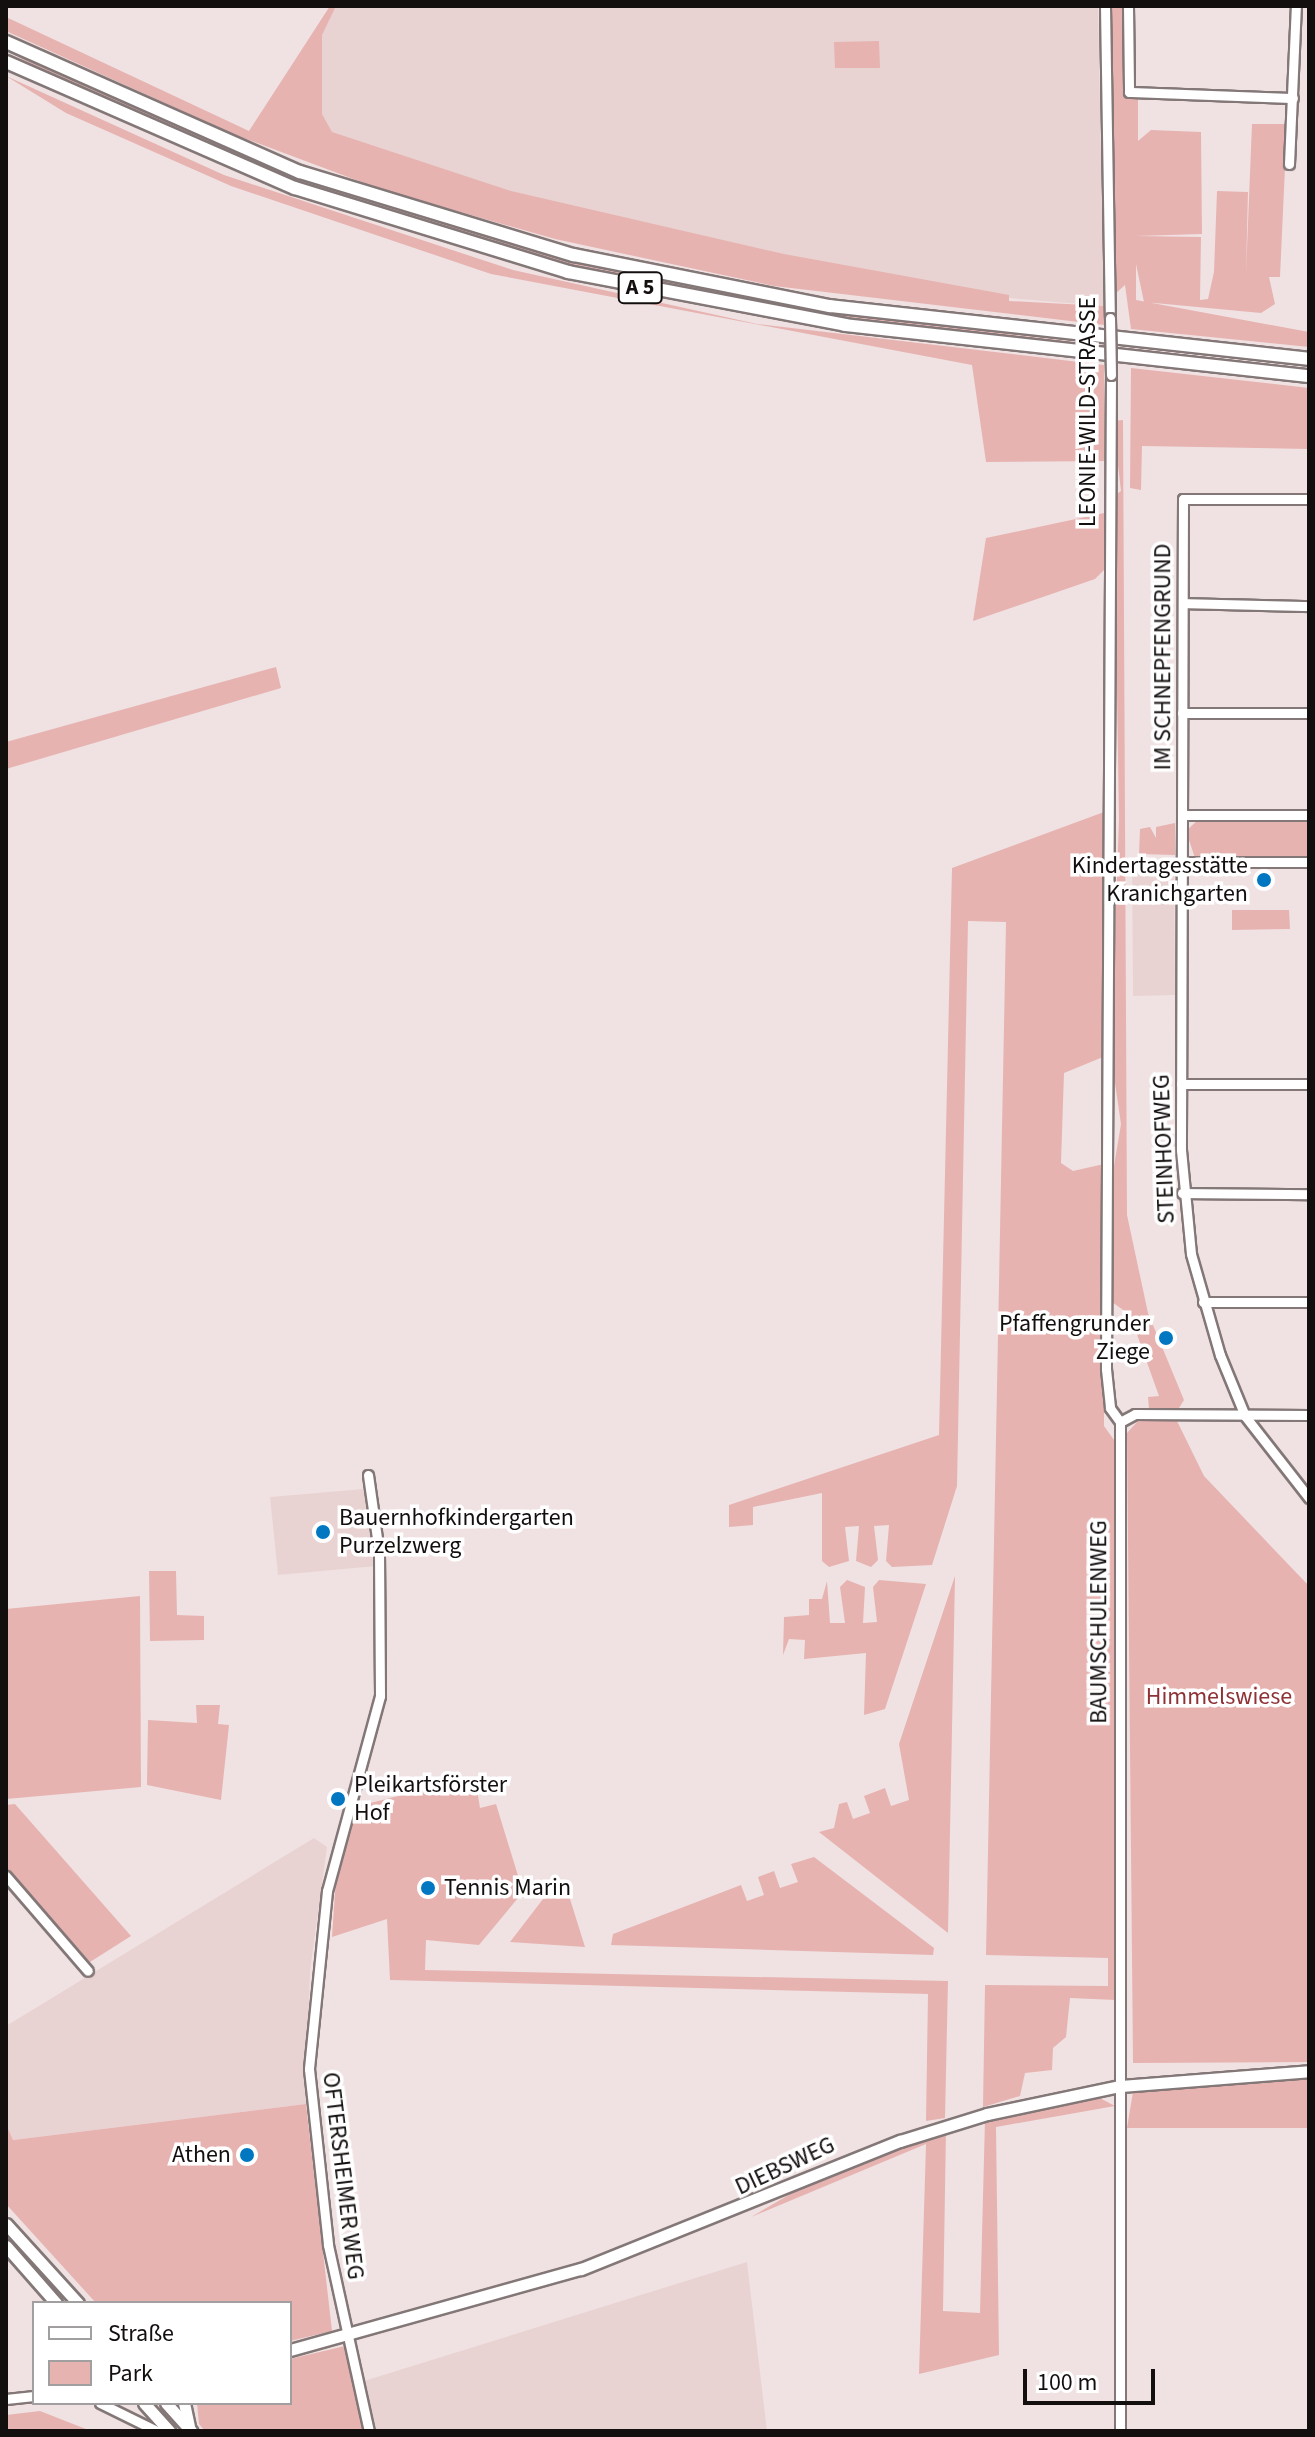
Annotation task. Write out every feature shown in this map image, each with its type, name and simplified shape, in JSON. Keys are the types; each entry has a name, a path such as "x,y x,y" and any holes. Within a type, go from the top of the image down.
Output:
{"highway":[{"name":"A 5","path":"6,42 300,172 574,255 830,306 1309,359"},
{"name":"A 5","path":"6,62 282,183 568,272 845,325 1309,376"}],"main road":[{"name":"DIEBSWEG","path":"292,2350 346,2336 678,2235 900,2141 1120,2086 1309,2071"},
{"path":"6,2224 76,2301"},
{"path":"6,2246 54,2301"},
{"path":"146,2405 169,2431"},
{"path":"168,2405 190,2431"},
{"path":"184,2405 190,2431"}],"street":[{"name":"LEONIE-WILD-STRASSE","path":"1105,6 1111,375 1107,817"},
{"path":"1128,6 1129,92 1293,98"},
{"path":"1289,164 1296,6"},
{"name":"IM SCHNEPFENGRUND","path":"1182,815 1183,499 1309,499"},
{"path":"1183,603 1309,606"},
{"path":"1182,713 1309,713"},
{"path":"1182,815 1309,815"},
{"name":"STEINHOFWEG","path":"1182,815 1182,1193 1203,1302 1245,1416 1309,1498"},
{"name":"BAUMSCHULENWEG","path":"1107,817 1106,1369 1110,1408 1120,1422 1120,2431"},
{"path":"1183,862 1309,862"},
{"path":"1181,1084 1309,1084"},
{"path":"1182,1193 1309,1194"},
{"path":"1203,1302 1309,1302"},
{"path":"1120,1422 1135,1414 1309,1415"},
{"name":"OFTERSHEIMER WEG","path":"368,1475 381,1650 374,1728 339,1828 309,2069 317,2173 346,2336 369,2431"},
{"path":"6,1876 88,1971"},
{"path":"6,2399 32,2396"},
{"path":"104,2405 157,2431"}],"shaded area":[{"path":"330,6 1098,6 1104,306 841,284 250,131"},
{"path":"1132,860 1174,860 1175,995 1133,996"},
{"name":"Bauernhofkindergarten Purzelzwerg","path":"364,1489 377,1566 278,1575 270,1497"},
{"path":"314,1838 327,1847 310,1971 306,2104 13,2140 6,2124 6,2026"},
{"path":"747,2262 767,2431 374,2431 364,2381"}],"green space":[{"path":"330,6 336,6 322,35 322,114 332,132 511,191 784,254 1009,295 1009,301 1104,306 1104,325 774,286 555,239 380,189 233,134 6,31 6,17 249,131"},
{"path":"1111,6 1126,6 1125,96 1138,97 1138,141 1151,130 1201,132 1202,234 1136,236 1201,237 1200,300 1208,299 1214,272 1217,191 1248,192 1246,273 1252,124 1287,124 1280,277 1269,277 1275,304 1261,313 1150,303 1309,332 1309,347 1131,329 1125,285 1115,294","holes":["1136,264 1144,301 1136,300"]},
{"path":"879,41 880,68 835,68 834,42"},
{"path":"6,50 297,178 571,262 828,313 1309,369 824,315 579,268 272,172 71,87"},
{"path":"6,76 224,175 513,270 757,324 1104,365 1106,461 986,462 972,365 491,274 231,186 66,113"},
{"path":"1131,368 1309,388 1309,449 1142,446 1141,490 1130,488"},
{"path":"1123,420 1127,1215 1148,1313 1184,1400 1179,1408 1149,1409 1148,1397 1159,1396 1130,1315 1112,1302 1113,1172 1121,1124 1111,1056 1119,819 1114,496 1121,491 1113,421"},
{"path":"1104,513 1104,570 1095,579 973,621 986,538"},
{"path":"276,667 281,688 6,769 6,742"},
{"path":"1104,812 1103,1057 1064,1073 1061,1163 1073,1171 1104,1164 1104,1426 1114,1440 1116,2000 1070,1998 1066,2037 1053,2048 1052,2070 1025,2073 1020,2096 983,2107 985,1985 1108,1986 1108,1958 986,1955 1006,922 968,921 957,1486 932,1565 892,1567 886,1561 889,1525 874,1526 878,1560 871,1567 856,1561 859,1526 845,1527 849,1561 829,1567 822,1561 822,1493 753,1507 753,1525 729,1527 729,1505 939,1435 952,868"},
{"path":"1199,819 1309,819 1309,858 1195,858 1186,831"},
{"path":"1175,823 1175,855 1139,854 1140,829 1150,827 1156,838 1156,827"},
{"path":"1232,910 1289,910 1290,929 1232,930"},
{"name":"Himmelswiese","path":"1176,1419 1204,1476 1309,1586 1309,2062 1133,2063 1127,1433 1138,1421"},
{"path":"149,1571 176,1571 177,1615 204,1616 204,1640 150,1641"},
{"path":"955,1576 948,1933 819,1832 834,1828 839,1804 847,1802 853,1819 870,1813 864,1796 885,1788 891,1806 909,1800 899,1744"},
{"path":"847,1580 865,1587 863,1623 877,1622 873,1587 879,1580 926,1584 885,1709 864,1715 866,1653 804,1659 805,1640 789,1639 783,1655 784,1617 809,1615 809,1599 822,1599 827,1581 830,1623 845,1623 840,1587"},
{"path":"140,1596 141,1787 6,1799 6,1609"},
{"path":"196,1705 220,1705 218,1724 229,1725 221,1800 147,1785 148,1720 197,1723"},
{"path":"475,1777 480,1808 496,1804 523,1892 479,1945 426,1940 425,1970 948,1981 945,2118 926,2121 928,1994 390,1980 387,1919 332,1937 336,1878 354,1807"},
{"path":"15,1804 131,1936 90,1962 6,1870 6,1805"},
{"path":"814,1857 934,1948 933,1955 611,1945 613,1934 741,1885 747,1901 764,1895 758,1877 774,1871 780,1888 798,1882 791,1864"},
{"path":"565,1883 585,1947 510,1942 553,1886"},
{"path":"1309,2076 1309,2128 1127,2128 1133,2092"},
{"path":"1096,2096 1115,2106 996,2127 999,2355 919,2374 926,2144 751,2217 806,2185 946,2130 943,2311 980,2313 985,2119"},
{"path":"306,2104 332,2331 292,2341 292,2301 94,2301 6,2204 6,2124 13,2140"},
{"path":"345,2346 364,2431 205,2431 199,2424 197,2405 292,2405 292,2359"},
{"path":"40,2411 91,2431 6,2431 6,2415"}],"place":[{"name":"Kindertagesstätte Kranichgarten","path":"1264,880"},
{"name":"Pfaffengrunder Ziege","path":"1166,1338"},
{"name":"Bauernhofkindergarten Purzelzwerg","path":"323,1532"},
{"name":"Pleikartsförster Hof","path":"338,1799"},
{"name":"Tennis Marin","path":"428,1888"},
{"name":"Athen","path":"247,2155"}]}
